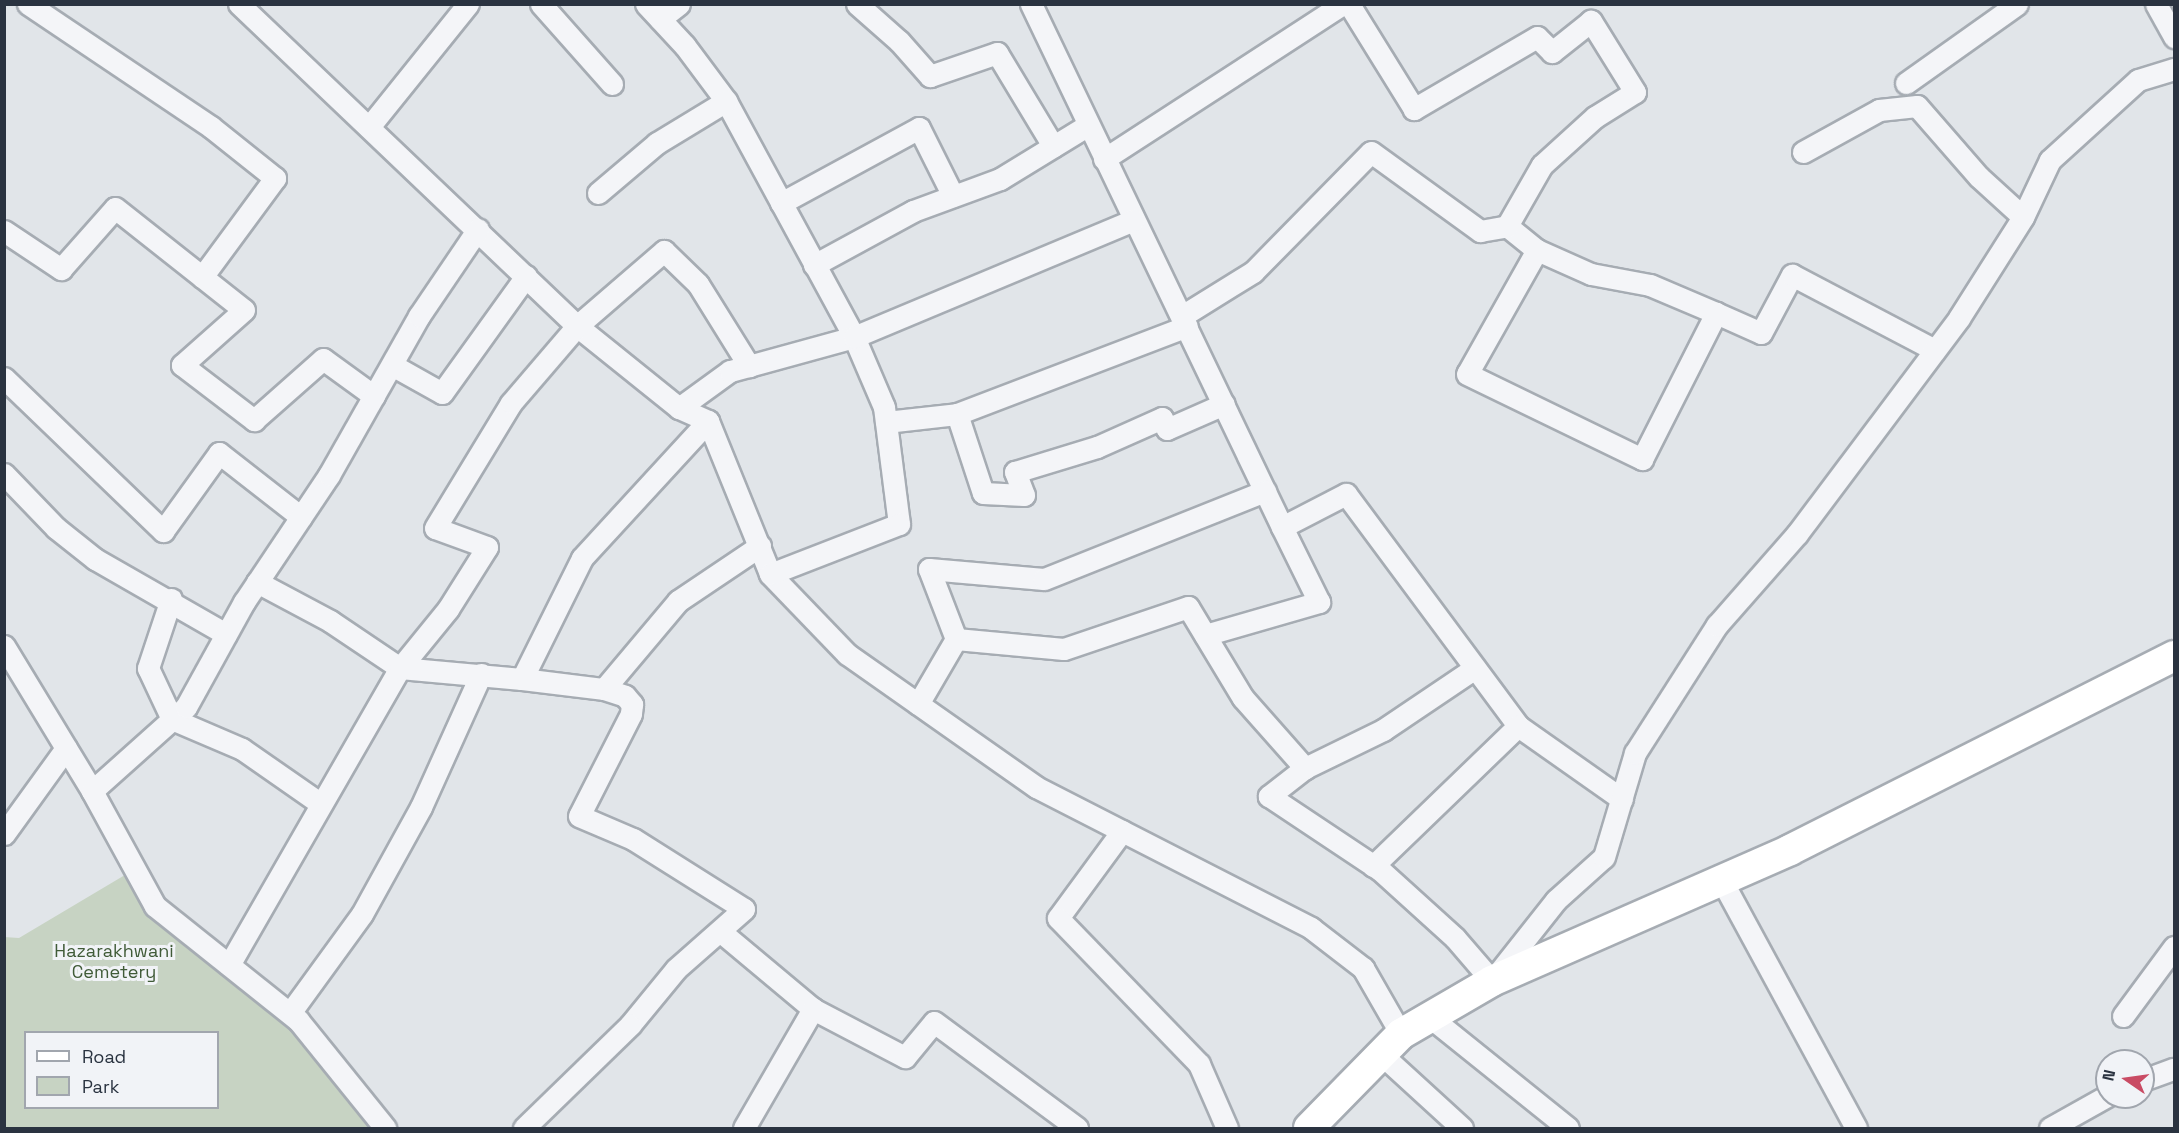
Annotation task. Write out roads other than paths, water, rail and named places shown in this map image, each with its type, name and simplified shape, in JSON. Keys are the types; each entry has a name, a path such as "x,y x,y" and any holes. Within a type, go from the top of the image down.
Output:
{"main road":[{"path":"1309,1128 1391,1044 1430,1017 1492,981 1722,880 2175,656"}],"street":[{"path":"28,4 211,127 275,178 202,277"},
{"path":"239,4 578,326 679,408 708,421 770,574 847,654 1036,787 1311,928 1364,968 1391,1044 1462,1128"},
{"path":"369,126 468,4"},
{"path":"541,4 612,84"},
{"path":"680,4 653,12 726,101 854,337 884,407 899,524 770,574"},
{"path":"857,4 899,41 930,76 997,53 1053,146"},
{"path":"1031,4 1319,602 1205,635"},
{"path":"1104,159 1342,4"},
{"path":"1349,4 1414,109 1537,37 1552,52 1591,21 1635,92 1594,117 1542,165 1507,226"},
{"path":"1906,83 2017,4"},
{"path":"2156,4 2175,37"},
{"path":"1475,668 1383,730 1305,768 1269,796 1374,866 1455,938 1492,981 1556,900 1604,857 1635,753 1717,625 1797,534 1935,350 2023,217 2050,160 2082,127 2138,81 2175,69"},
{"path":"598,193 657,142 726,101"},
{"path":"1803,152 1879,110 1917,106 1978,177 2023,217"},
{"path":"813,265 913,212 1000,179 1088,125"},
{"path":"781,203 919,128 953,196"},
{"path":"886,422 957,414 1185,321 1253,272 1371,152 1480,231 1507,226 1537,250 1591,274 1650,285 1761,333 1792,275 1935,350"},
{"path":"4,231 61,269 115,208 244,310 182,365 254,420 323,359 374,396"},
{"path":"679,408 730,371 854,337 1134,220"},
{"path":"92,790 186,707 257,582 301,517 392,365 478,229"},
{"path":"1537,250 1467,374 1642,459 1716,314"},
{"path":"229,965 400,668 448,609 487,547 435,528 511,403 578,326 664,251 698,284 748,366"},
{"path":"392,365 442,393 526,276"},
{"path":"4,378 163,531 219,453 301,517"},
{"path":"957,414 983,493 1023,495 1015,472 1097,447 1162,418 1167,429 1224,404"},
{"path":"522,679 582,558 708,421"},
{"path":"4,474 56,528 95,559 171,600 226,634"},
{"path":"956,639 929,569 1044,579 1265,491"},
{"path":"1282,527 1346,494 1518,726 1622,799"},
{"path":"604,689 678,601 760,546"},
{"path":"257,582 330,621 400,668 481,674 604,689 625,696 632,704 631,714 579,816 633,839 744,909 721,932 676,969 630,1024 524,1128"},
{"path":"171,600 148,668 172,719 242,749 321,804"},
{"path":"956,639 1064,649 1188,607 1243,698 1305,768"},
{"path":"918,704 956,639"},
{"path":"4,646 92,790 155,906 290,1013 385,1128"},
{"path":"290,1013 362,914 421,807 481,674"},
{"path":"1374,866 1518,726"},
{"path":"4,834 66,748"},
{"path":"1122,831 1058,918 1199,1064 1227,1128"},
{"path":"1722,880 1856,1128"},
{"path":"721,932 813,1009 904,1057 934,1022 1077,1128"},
{"path":"2123,1016 2175,947"},
{"path":"744,1128 813,1009"},
{"path":"1430,1017 1569,1128"},
{"path":"2155,1076 2175,1069"},
{"path":"2050,1128 2095,1103"}],"park label":[{"name":"Hazarakhwani Cemetery","path":"114,962"}]}
